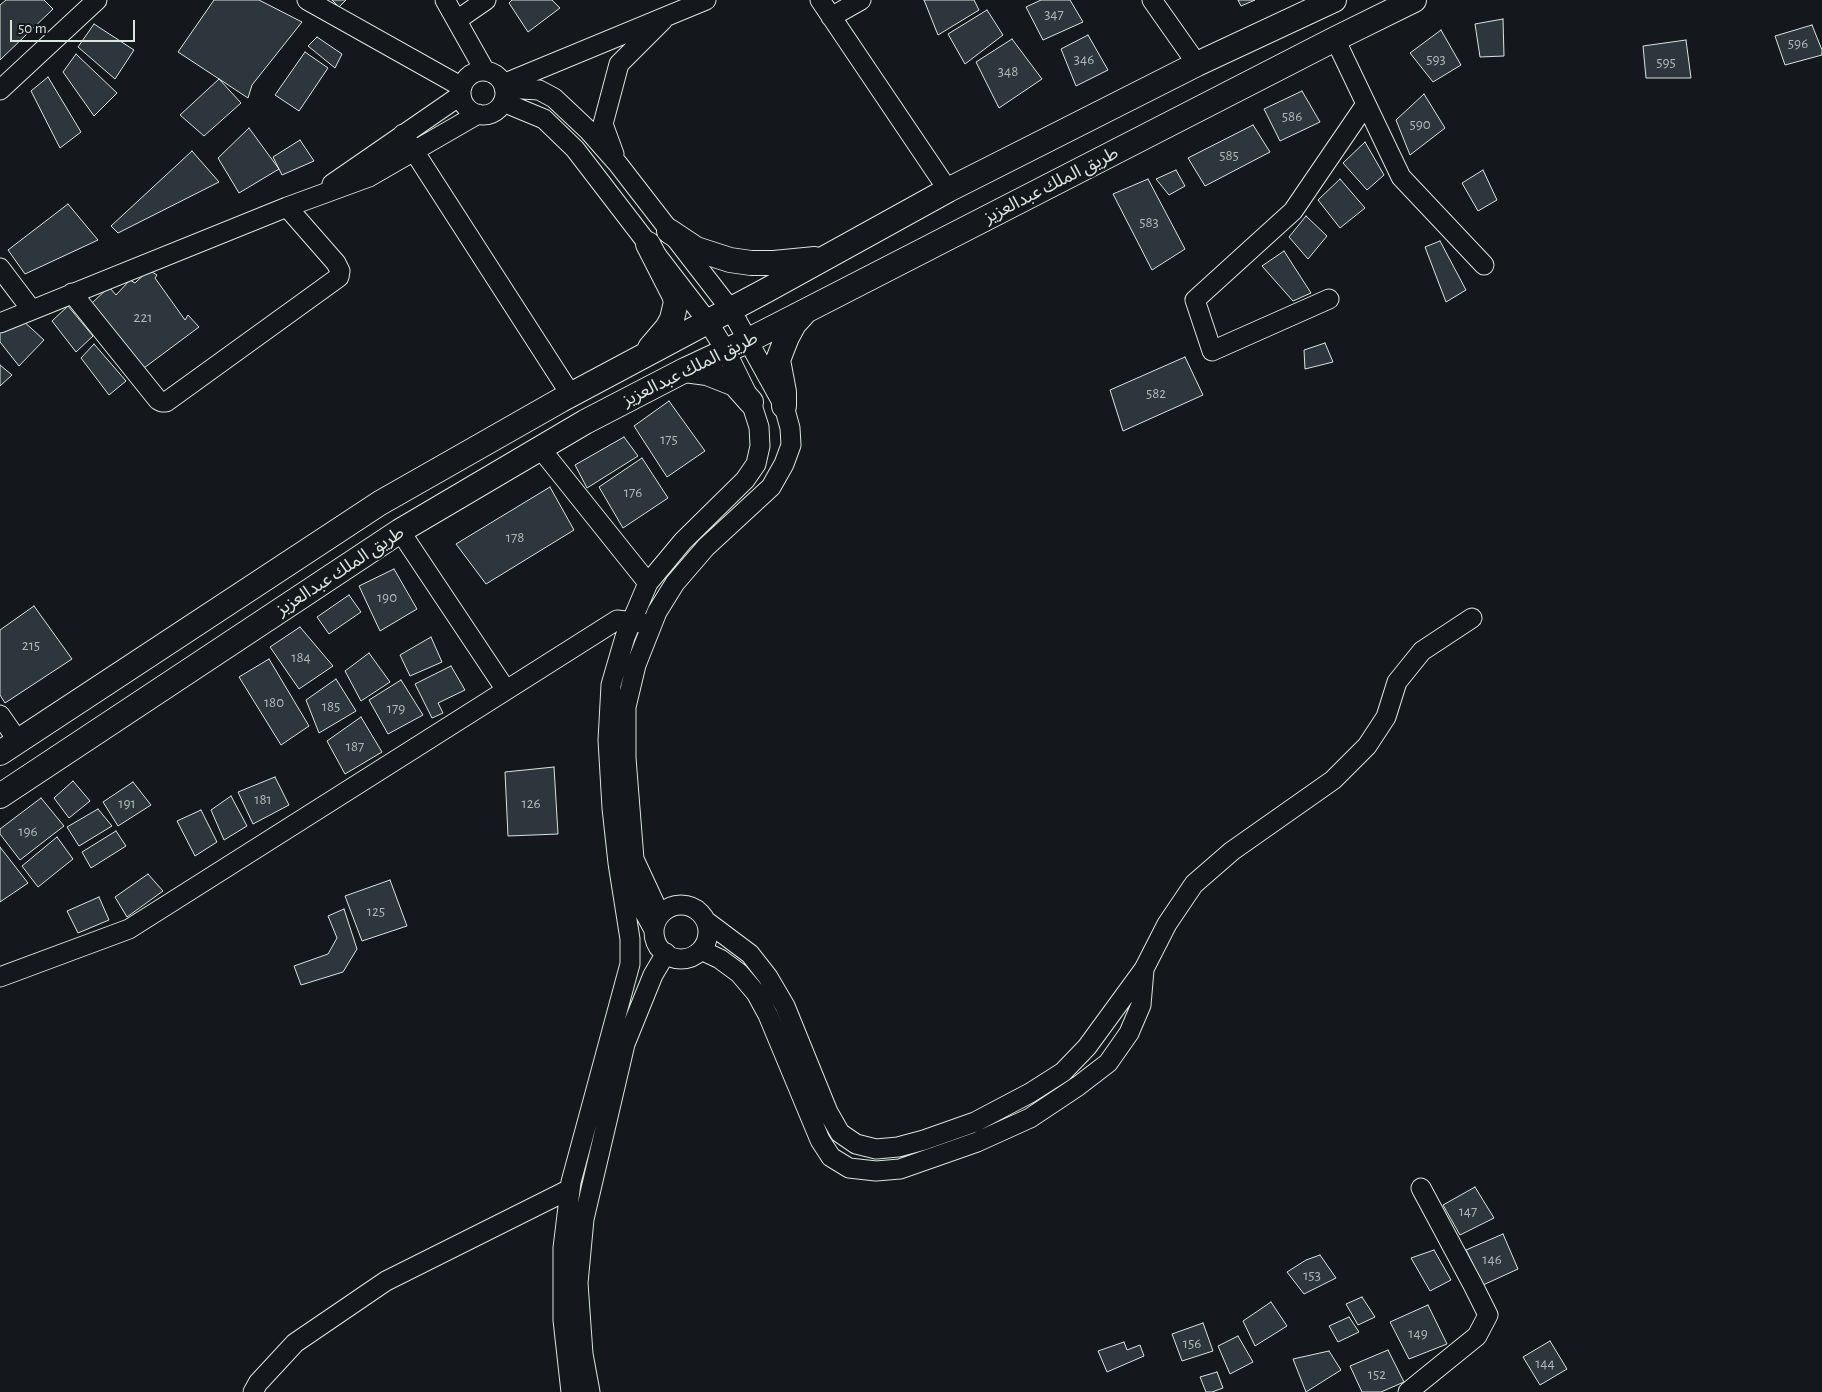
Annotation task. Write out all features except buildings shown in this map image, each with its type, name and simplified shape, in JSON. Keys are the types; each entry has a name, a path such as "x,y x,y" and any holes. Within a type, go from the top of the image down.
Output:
{"main road":[{"name":"طريق الملك عبدالعزيز","path":"9,747 380,503 570,395 731,310 948,190 1197,64 1334,0"},
{"name":"طريق الملك عبدالعزيز","path":"0,796 400,531 585,422 1414,0"},
{"path":"669,231 696,249 730,260 751,263 774,263 826,258"},
{"path":"642,357 672,320 676,302 648,244"},
{"path":"784,406 784,392 778,360 794,324 806,311"},
{"path":"685,370 707,374 735,384 751,402"}],"street":[{"path":"0,90 97,0"},
{"path":"307,0 462,91"},
{"path":"445,0 485,71"},
{"path":"457,20 486,0"},
{"path":"1,321 287,206 370,177 478,114 492,114 497,110 503,91 669,14 704,0"},
{"path":"820,0 948,190"},
{"path":"831,17 861,0"},
{"path":"1152,0 1197,64"},
{"path":"618,164 603,124 619,64 669,14"},
{"path":"1335,39 1401,177 1484,265"},
{"path":"478,114 466,107 462,91 465,80 477,72 485,71 492,73 498,78 503,91 544,119 575,149 708,322 726,351 751,402 759,427 760,446 756,464 745,480 682,541 648,583 625,637 612,685 609,731 612,808 618,863 630,939 630,964 570,1189 563,1248 563,1320 571,1392"},
{"path":"503,91 539,90 554,98 588,130 618,164 731,310 784,406 790,428 791,445 784,464 771,487 700,554 675,583 657,612 636,665 626,707 626,758 634,859 657,923 656,940 666,953 673,957 690,957 701,950 707,939 706,921 701,913 684,905 675,905 666,909 657,923"},
{"path":"320,194 462,91"},
{"path":"1329,299 1212,350 1195,300 1294,211 1366,104"},
{"path":"403,134 570,395"},
{"path":"72,293 158,400 166,402 339,277 340,271 336,263 287,206"},
{"path":"0,268 31,309"},
{"path":"540,448 648,583"},
{"path":"400,531 506,690"},
{"path":"706,921 750,954 768,977 785,1006 828,1112 840,1133 856,1144 876,1149 898,1147 924,1140 975,1122 1030,1093 1063,1072 1088,1047 1144,969 1167,924 1194,884 1232,851 1333,780 1367,746 1386,717 1398,682 1422,651 1472,618"},
{"path":"0,977 128,929 617,620 652,625"},
{"path":"0,715 9,747"},
{"path":"618,863 657,923"},
{"path":"701,950 720,959 739,974 756,993 768,1014 820,1140 831,1157 849,1168 876,1171 900,1169 977,1142 1030,1118 1086,1080 1108,1063 1129,1033 1141,1005 1144,969"},
{"path":"590,1392 583,1354 578,1283 584,1219 625,1044 653,974 666,953"},
{"path":"1408,1392 1477,1336 1488,1315 1421,1188"},
{"path":"253,1392 258,1383 295,1343 386,1281 570,1189"}]}
